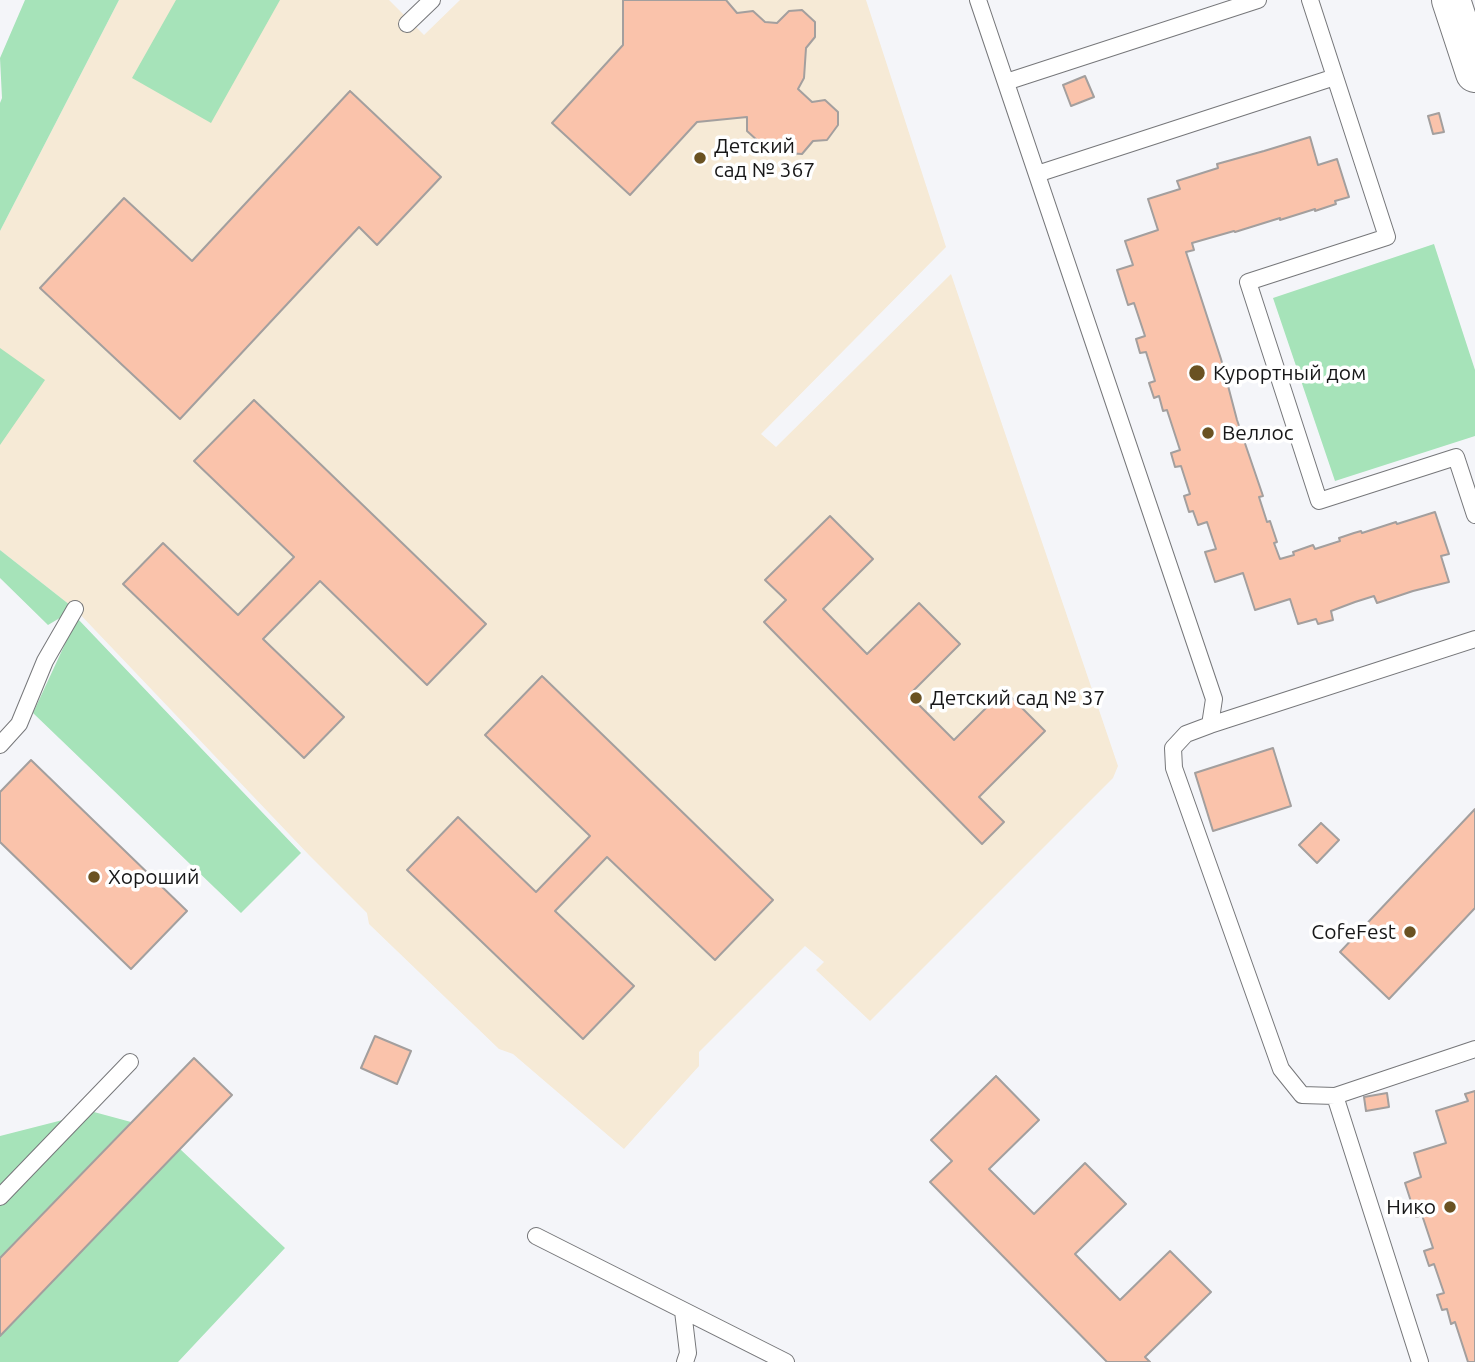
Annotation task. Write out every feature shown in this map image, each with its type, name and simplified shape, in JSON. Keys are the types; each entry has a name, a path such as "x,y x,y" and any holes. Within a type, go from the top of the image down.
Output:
{"street":[{"path":"1451,0 1475,73"}],"lane":[{"path":"407,24 432,0"},
{"path":"978,0 1214,699 1210,725"},
{"path":"1006,82 1258,0"},
{"path":"1310,0 1387,237 1248,282 1319,501 1456,457 1475,514"},
{"path":"1037,173 1335,77"},
{"path":"0,745 19,724 45,661 75,609"},
{"path":"1475,639 1210,725 1186,734 1173,748 1174,768 1281,1069 1303,1095 1335,1096 1475,1049"},
{"path":"0,1196 130,1062"},
{"path":"1335,1096 1420,1362"},
{"path":"536,1236 786,1362"},
{"path":"683,1311 688,1353 685,1362"}],"shaded area":[{"path":"119,0 389,0 424,35 460,0 866,0 946,247 761,434 776,447 951,274 1118,766 1113,778 870,1021 816,970 824,962 805,946 699,1052 699,1066 624,1149 513,1054 499,1049 369,924 367,913 75,609 0,550 0,231"}],"green space":[{"path":"25,0 119,0 0,231 0,58"},
{"path":"176,0 280,0 211,123 132,78"},
{"path":"1434,244 1475,370 1475,436 1335,481 1273,298"},
{"path":"0,348 45,380 0,445"},
{"path":"0,550 75,609 48,625 0,578"},
{"path":"77,618 301,853 241,913 33,713"},
{"path":"94,1112 131,1122 0,1258 0,1136"},
{"path":"180,1149 285,1248 178,1362 0,1362 0,1336"}],"building":[{"path":"623,0 726,0 737,13 753,11 765,22 777,23 789,11 802,10 815,22 815,37 806,48 804,78 798,89 812,102 825,100 838,112 838,125 827,140 813,141 802,154 786,153 773,142 759,142 747,131 747,117 697,122 630,195 552,123 623,45"},
{"path":"1085,76 1094,97 1071,106 1063,85"},
{"path":"350,91 441,177 377,245 359,227 180,419 40,288 124,198 192,261"},
{"path":"1439,113 1444,132 1433,134 1428,116"},
{"path":"1310,137 1318,165 1337,159 1349,197 1315,211 1192,243 1194,250 1186,252 1263,496 1259,497 1267,522 1270,521 1280,559 1313,545 1315,549 1354,533 1435,512 1449,554 1441,556 1449,582 1377,603 1374,596 1331,611 1333,620 1318,624 1316,619 1298,624 1290,599 1255,610 1243,573 1215,582 1205,552 1216,549 1207,522 1198,525 1193,511 1189,512 1184,496 1190,494 1181,466 1175,467 1171,453 1180,450 1167,410 1163,411 1159,396 1154,398 1149,383 1155,381 1146,352 1140,353 1136,339 1145,336 1134,303 1128,305 1117,270 1133,265 1125,241 1158,230 1148,199 1180,189 1177,181 1218,168 1217,164"},
{"path":"254,400 486,624 427,685 320,581 263,639 344,717 304,758 123,584 163,543 238,615 294,557 194,461"},
{"path":"830,516 873,559 823,609 867,654 919,603 960,644 909,695 954,740 1004,690 1045,731 979,797 1004,822 982,844 764,622 786,600 765,580"},
{"path":"542,676 773,900 715,960 607,857 555,911 634,986 583,1039 407,870 458,817 536,892 590,836 485,735"},
{"path":"1273,748 1291,806 1213,831 1195,773"},
{"name":"Хороший","path":"31,760 187,911 131,969 0,842 0,792"},
{"path":"1475,809 1475,908 1389,999 1340,952"},
{"path":"1321,823 1339,840 1317,863 1299,845"},
{"path":"375,1036 411,1051 397,1084 361,1068"},
{"path":"194,1058 232,1095 0,1336 0,1258"},
{"path":"996,1076 1039,1120 989,1169 1034,1214 1085,1163 1126,1204 1075,1254 1120,1300 1170,1251 1211,1292 1145,1357 1150,1362 1107,1362 930,1182 952,1161 931,1140"},
{"path":"1475,1091 1475,1362 1468,1362 1455,1322 1451,1324 1447,1309 1442,1310 1437,1295 1444,1293 1434,1264 1429,1266 1424,1251 1433,1248 1422,1215 1416,1217 1405,1183 1421,1177 1414,1153 1446,1143 1436,1111 1468,1101 1465,1094"},
{"path":"1387,1093 1389,1107 1366,1111 1364,1097"}],"place":[{"name":"Детский сад № 367","path":"700,158"},
{"name":"Курортный дом","path":"1197,373"},
{"name":"Веллос","path":"1208,433"},
{"name":"Детский сад № 37","path":"916,698"},
{"name":"Хороший","path":"94,877"},
{"name":"CofeFest","path":"1410,932"},
{"name":"Нико","path":"1450,1207"}]}
